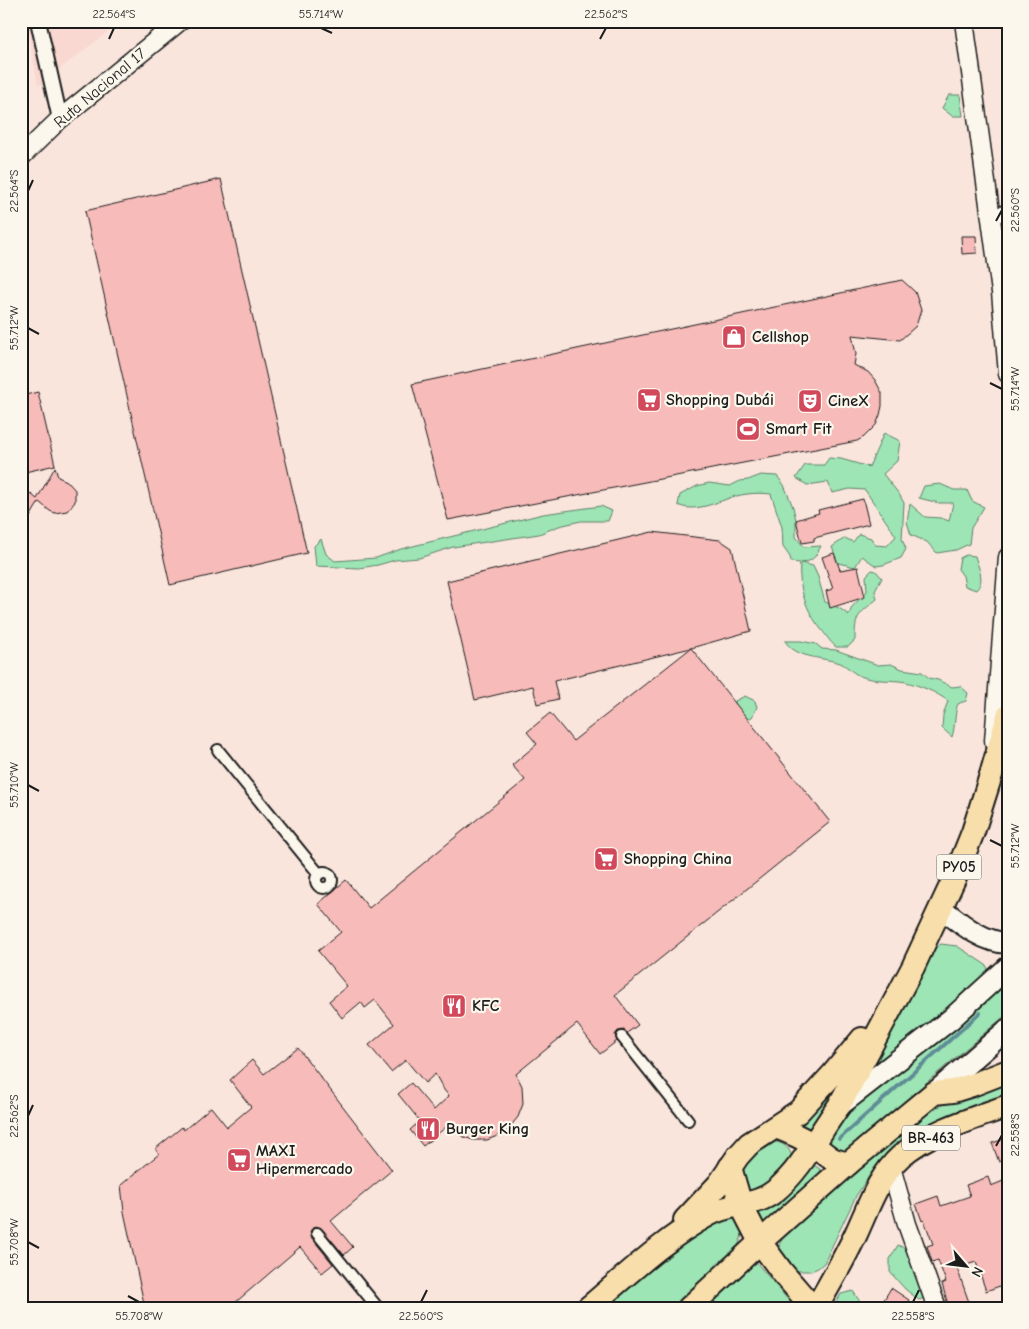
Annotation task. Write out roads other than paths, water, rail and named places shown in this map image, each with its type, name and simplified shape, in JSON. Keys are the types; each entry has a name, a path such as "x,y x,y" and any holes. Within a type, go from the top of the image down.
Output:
{"main road":[{"name":"PY05","path":"741,1205 758,1200 773,1192 790,1178 813,1145 824,1125 839,1106 913,967 941,908 973,832 1008,716"},
{"path":"941,908 958,922 982,936 1002,943 1008,943"},
{"path":"839,1106 951,1019 1008,967"},
{"name":"PY05","path":"730,1167 749,1144 798,1112 850,1055 872,1023 890,1009"},
{"path":"934,1093 1008,1029"},
{"path":"934,1093 972,1086 1008,1071"},
{"name":"BR-463","path":"689,1308 849,1163 934,1093"},
{"name":"BR-463","path":"814,1308 838,1270 873,1194 891,1167 902,1156 932,1137 1008,1106"},
{"path":"776,1128 789,1132 813,1145 833,1160 840,1163 849,1163"},
{"path":"730,1167 741,1205 760,1242 814,1308"},
{"path":"588,1308 668,1240 719,1184 730,1167"},
{"path":"668,1240 709,1214 721,1209 741,1205"},
{"path":"791,1282 799,1285 812,1285 838,1270"}],"street":[{"path":"38,21 60,119"},
{"name":"Ruta Nacional 17","path":"21,157 60,119 180,21"},
{"path":"964,21 999,214 1002,297 1008,374"},
{"path":"991,775 1008,557"},
{"path":"218,750 319,874 326,872 331,876 331,889"},
{"path":"622,1037 688,1120"},
{"path":"891,1167 907,1224 937,1308"},
{"path":"873,1194 892,1205 907,1224"},
{"path":"317,1233 378,1308"}],"waterway":[{"path":"839,1139 980,1013"}],"place":[{"name":"Cellshop","path":"734,337"},
{"name":"Shopping Dubái","path":"649,400"},
{"name":"CineX","path":"810,401"},
{"name":"Smart Fit","path":"748,429"},
{"name":"Shopping China","path":"606,859"},
{"name":"KFC","path":"454,1006"},
{"name":"Burger King","path":"428,1129"},
{"name":"MAXI Hipermercado","path":"239,1160"}]}
